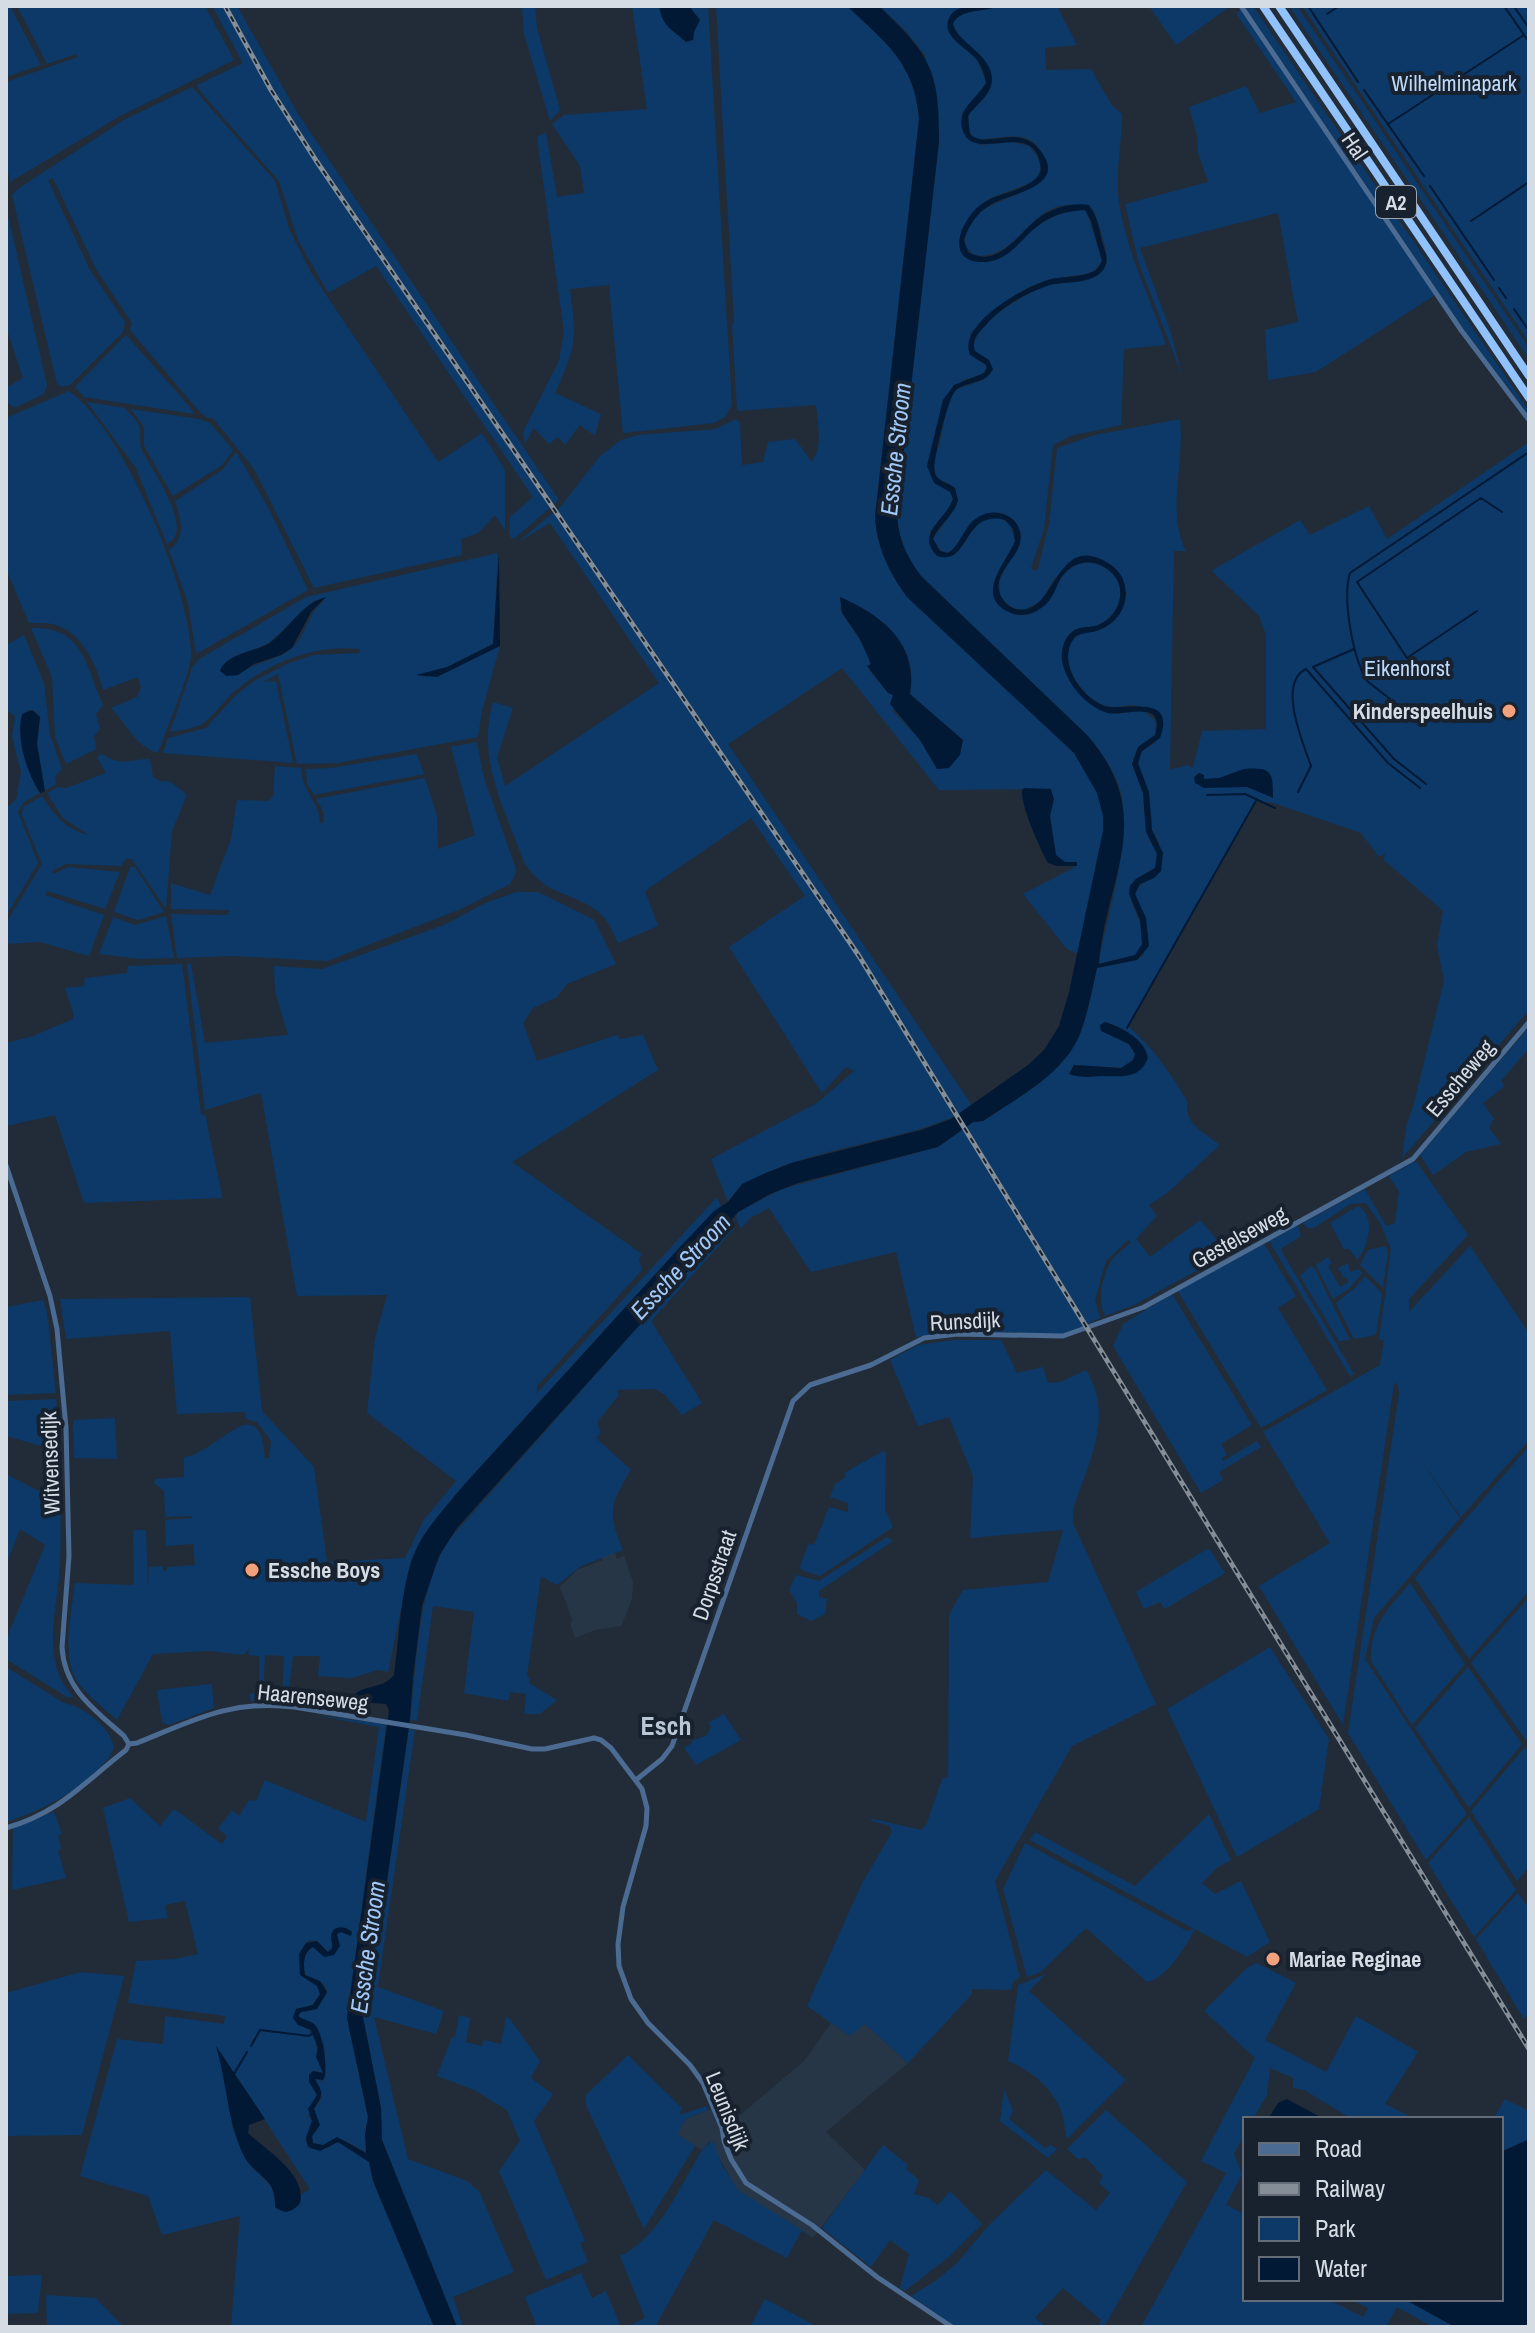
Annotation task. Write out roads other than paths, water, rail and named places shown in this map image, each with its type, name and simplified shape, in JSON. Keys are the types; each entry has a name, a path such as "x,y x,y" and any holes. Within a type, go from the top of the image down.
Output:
{"highway":[{"name":"A2","path":"1263,6 1529,398"},
{"name":"A2","path":"1279,6 1529,376"}],"street":[{"name":"Hal","path":"1241,6 1461,330 1529,420"},
{"name":"Esscheweg","path":"1416,1155 1529,1022"},
{"name":"Gestelseweg","path":"1071,1334 1144,1307 1404,1166 1416,1155"},
{"name":"Witvensedijk","path":"6,1165 50,1296 57,1329 67,1452 69,1556 64,1662 76,1692 129,1744"},
{"name":"Runsdijk","path":"820,1381 862,1369 906,1344 933,1335 1071,1334"},
{"name":"Dorpsstraat","path":"636,1780 662,1759 672,1746 793,1401 803,1389 820,1381"},
{"name":"Haarenseweg","path":"6,1828 36,1818 63,1803 126,1750 129,1744 203,1715 240,1706 279,1705 414,1726 532,1749 545,1749 589,1738 601,1740 636,1780"},
{"name":"Leunisdijk","path":"636,1780 645,1796 648,1818 623,1907 618,1949 622,1979 631,1999 648,2023 690,2065 703,2083 731,2159 746,2183 812,2225 885,2283 952,2327"}],"water":[{"path":"659,6 689,6 700,20 693,40 686,42 668,27"},
{"name":"Essche Stroom","path":"847,6 879,6 910,38 921,52 934,80 939,117 939,142 897,510 900,536 921,576 1088,736 1109,766 1120,794 1124,821 1122,848 1099,964 1135,955 1142,944 1140,920 1129,894 1130,886 1155,868 1157,854 1146,832 1143,793 1132,764 1138,747 1155,735 1157,724 1155,717 1149,713 1115,714 1092,705 1067,677 1062,652 1072,632 1101,624 1110,617 1119,601 1119,585 1114,575 1105,568 1093,563 1076,565 1064,574 1052,597 1038,610 1020,615 1011,613 994,598 993,589 1015,541 1013,529 1005,520 991,519 973,529 956,553 948,557 937,556 931,548 930,534 953,499 950,492 934,483 927,466 943,400 954,385 984,373 987,368 970,355 969,343 983,319 1026,289 1051,279 1089,273 1097,269 1102,261 1085,210 1050,218 998,259 979,262 962,254 960,238 973,212 986,201 1030,183 1041,170 1037,154 1029,145 1017,142 979,144 969,140 963,131 963,113 986,83 978,61 948,31 948,21 956,10 969,6 998,6 967,13 953,23 961,37 989,66 992,76 989,90 968,116 970,134 984,139 1012,137 1030,142 1047,162 1048,172 1034,187 990,205 981,212 964,240 968,252 979,256 998,253 1042,216 1068,205 1089,205 1097,222 1107,260 1098,275 1050,285 1024,296 999,312 976,337 975,351 989,360 993,369 986,378 956,390 949,405 934,468 939,479 955,488 958,500 933,539 940,551 948,553 980,516 1002,514 1015,521 1019,527 1020,543 1001,576 999,590 1005,602 1016,609 1030,608 1040,601 1066,565 1077,558 1090,556 1108,563 1122,576 1126,594 1120,613 1105,627 1076,636 1068,655 1069,666 1079,686 1096,701 1113,707 1146,707 1161,714 1163,724 1160,738 1142,751 1138,763 1149,792 1152,830 1163,853 1161,871 1140,884 1135,894 1146,918 1149,946 1137,960 1097,968 1080,1034 1063,1062 1038,1084 983,1121 973,1122 938,1147 798,1183 738,1212 457,1528 439,1556 422,1606 382,1928 371,1952 363,2017 381,2108 382,2140 457,2327 434,2327 373,2181 369,2162 338,2142 320,2151 308,2147 306,2138 312,2121 308,2109 317,2095 309,2082 309,2075 313,2071 323,2073 316,2057 318,2048 311,2030 298,2025 293,2018 296,2009 313,2005 320,1994 317,1986 300,1975 299,1954 306,1943 317,1941 328,1952 332,1948 334,1930 339,1927 349,1930 351,1936 341,1932 337,1934 340,1946 334,1955 324,1957 313,1947 307,1952 305,1975 320,1981 327,1992 317,2009 301,2012 298,2016 318,2029 324,2052 325,2075 323,2080 315,2079 321,2094 314,2109 320,2125 312,2136 313,2143 323,2145 337,2137 366,2153 368,2117 347,2018 389,1710 386,1704 357,1702 354,1695 384,1683 394,1675 404,1595 415,1552 463,1486 681,1246 714,1211 728,1202 742,1184 791,1163 921,1130 951,1119 1028,1065 1044,1050 1059,1026 1069,992 1103,831 1097,793 1074,753 907,597 889,569 881,549 875,517 919,119 911,83 896,55"},
{"path":"499,553 500,646 437,677 416,675 447,667 493,644"},
{"path":"326,597 311,612 292,648 254,664 238,675 226,676 220,671 234,657 268,644 309,605"},
{"path":"840,597 870,613 894,634 908,660 910,694 963,740 960,755 949,768 937,769 920,740 890,704 893,695 867,666 871,664 860,639 842,613"},
{"path":"32,710 40,717 37,744 45,791 40,793 30,775 20,734 22,714"},
{"path":"1244,769 1260,769 1269,773 1273,798 1247,787 1204,788 1195,783 1194,777 1199,773 1204,775 1204,779 1219,778"},
{"path":"1024,788 1051,789 1054,799 1050,816 1056,855 1065,862 1077,862 1077,866 1048,863 1027,816 1022,797"},
{"path":"1105,1022 1125,1031 1142,1045 1148,1058 1144,1065 1135,1073 1123,1076 1069,1074 1074,1065 1121,1068 1133,1060 1135,1054 1129,1044 1101,1031 1100,1025"},
{"path":"216,2046 265,2119 249,2125 248,2133 283,2164 297,2182 301,2192 300,2203 291,2210 285,2212 275,2207 273,2189 249,2163 238,2143"},
{"path":"1287,2099 1320,2117 1269,2117 1278,2103"},
{"path":"1529,2139 1529,2327 1455,2327 1408,2301 1503,2301 1503,2151"}],"waterway":[{"path":"1308,6 1358,82"},
{"path":"1327,14 1339,6"},
{"path":"1504,6 1529,42"},
{"path":"1515,8 1529,28"},
{"path":"1388,124 1524,35"},
{"path":"1364,90 1424,176"},
{"path":"1471,221 1529,182"},
{"path":"1430,186 1494,280"},
{"path":"1499,288 1506,298"},
{"path":"1514,309 1527,328"},
{"path":"1408,713 1367,681 1362,671 1353,644 1348,613 1350,573 1529,452"},
{"path":"1477,611 1407,658 1357,582 1481,498 1502,512"},
{"path":"1354,649 1313,667 1394,759 1426,784"},
{"path":"1298,792 1311,766 1298,729 1293,687 1306,669 1388,763 1420,788"},
{"path":"1207,795 1245,794 1275,808"},
{"path":"1127,1028 1257,799"},
{"path":"251,2046 260,2030 309,2036 313,2033"},
{"path":"234,2074 247,2052"}],"railway":[{"path":"225,6 271,90 317,162 859,956 1529,2049"}],"place":[{"name":"Kinderspeelhuis","path":"1509,711"},
{"name":"Essche Boys","path":"252,1570"},
{"name":"Mariae Reginae","path":"1273,1959"}],"district":[{"name":"Esch","path":"666,1725"}],"park label":[{"name":"Wilhelminapark","path":"1454,83"},
{"name":"Eikenhorst","path":"1407,668"}]}
